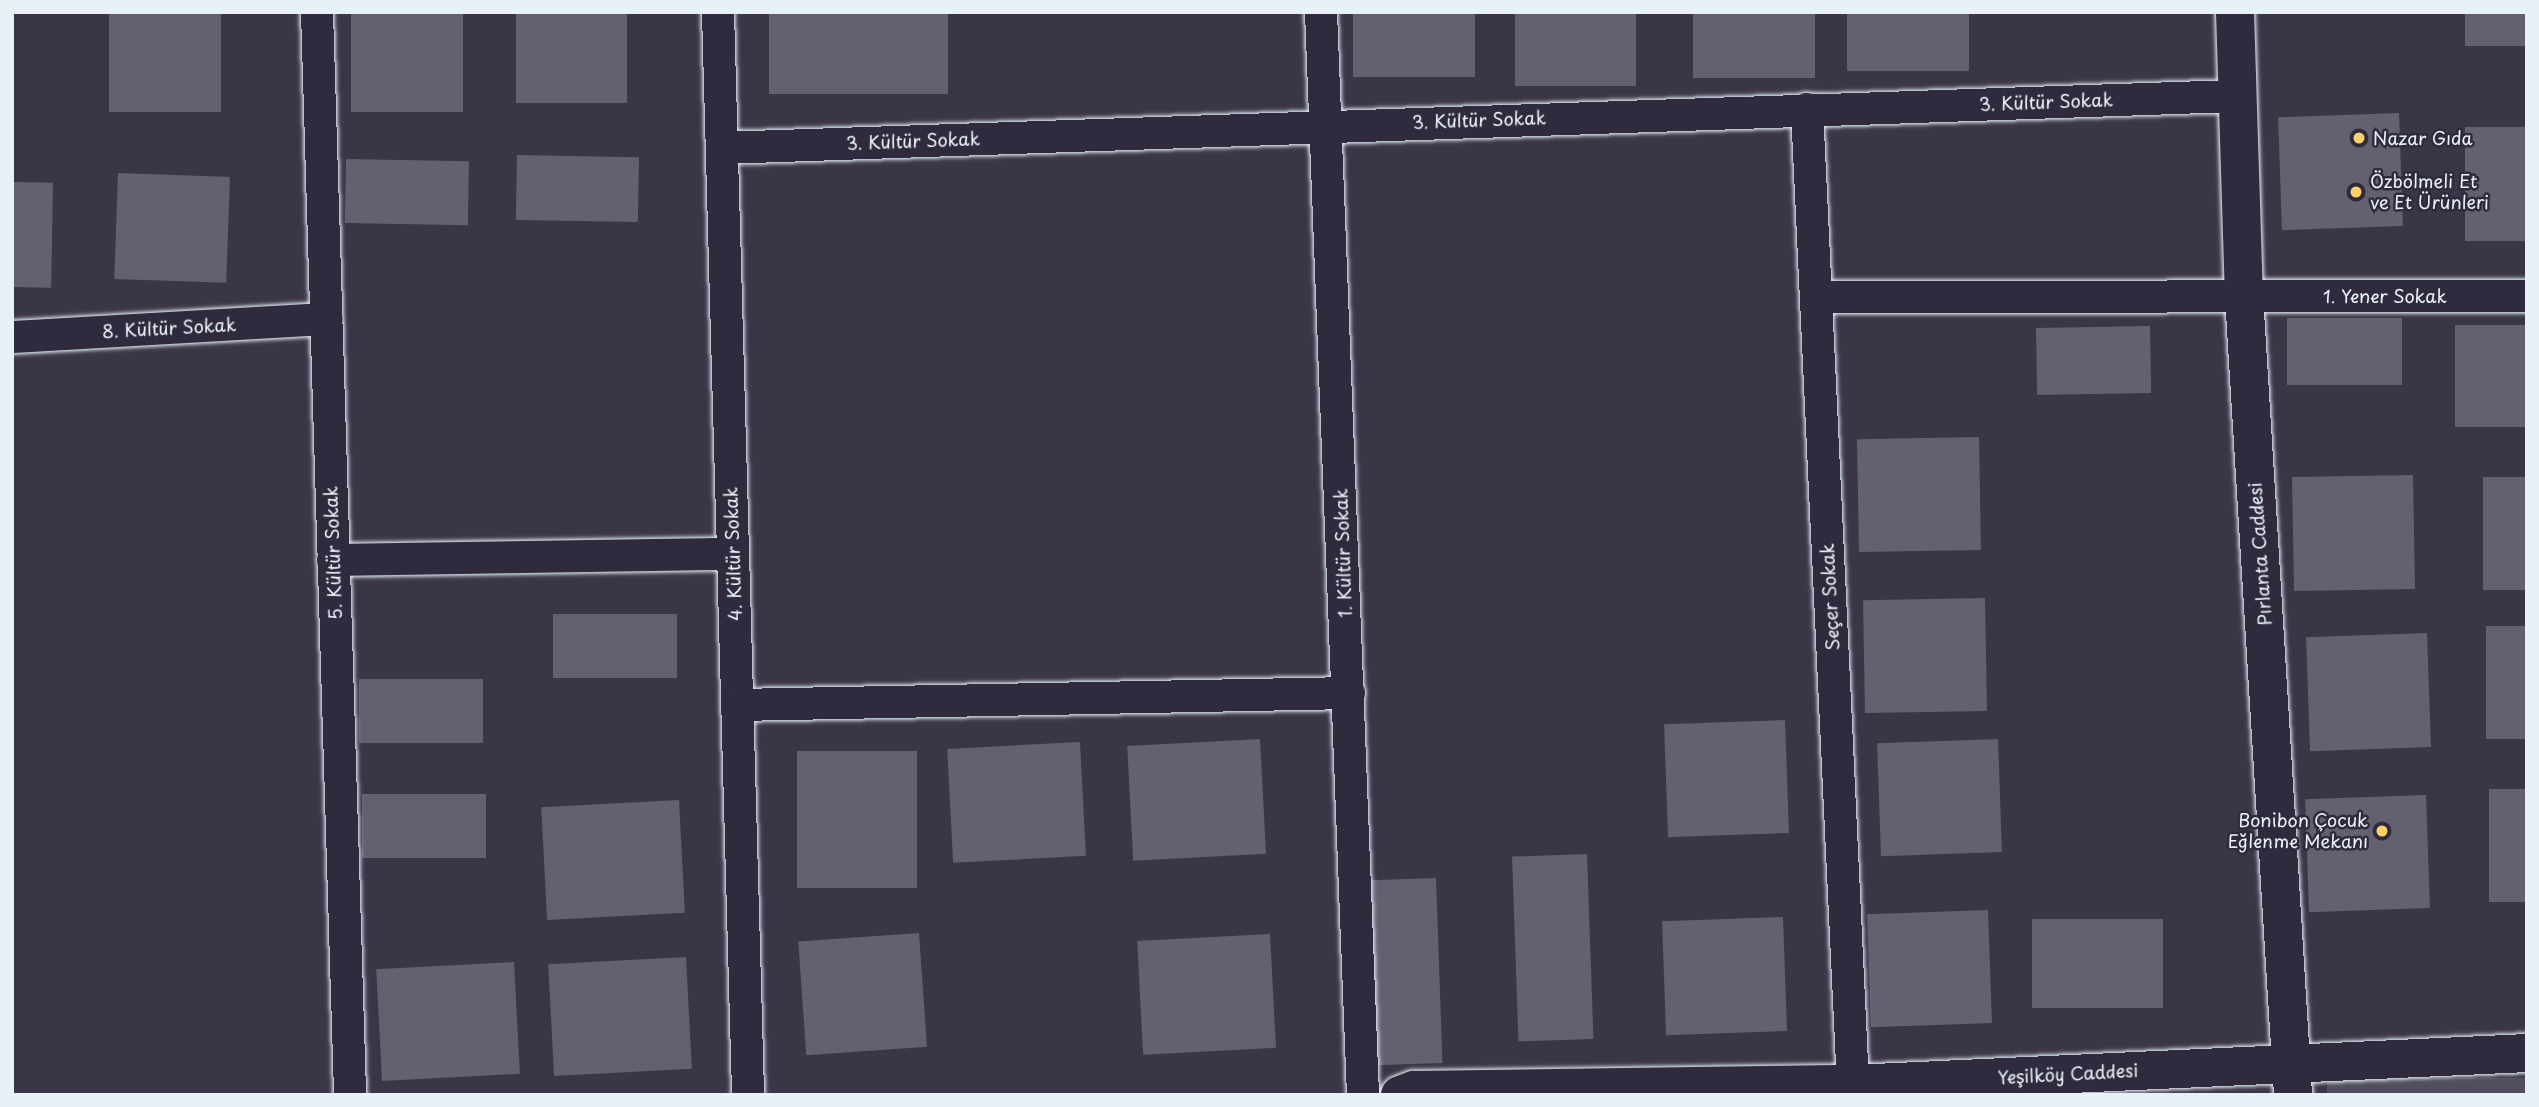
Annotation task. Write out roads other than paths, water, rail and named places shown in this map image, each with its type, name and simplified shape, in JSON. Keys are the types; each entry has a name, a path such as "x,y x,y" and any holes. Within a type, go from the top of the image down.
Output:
{"street":[{"name":"5. Kültür Sokak","path":"317,12 349,1095"},
{"name":"4. Kültür Sokak","path":"718,12 748,1095"},
{"name":"1. Kültür Sokak","path":"1321,12 1363,1095"},
{"name":"Pırlanta Caddesi","path":"2235,12 2244,296 2293,1079"},
{"name":"3. Kültür Sokak","path":"722,148 1325,125 2237,96"},
{"name":"Seçer Sokak","path":"1807,109 1853,1084"},
{"name":"1. Yener Sokak","path":"1816,297 2527,296"},
{"name":"8. Kültür Sokak","path":"12,337 326,319"},
{"path":"334,560 733,554"},
{"path":"737,705 1349,693"},
{"name":"Yeşilköy Caddesi","path":"1400,1095 1414,1090 2293,1079 2527,1053"}],"place":[{"name":"Nazar Gıda","path":"2359,138"},
{"name":"Özbölmeli Et ve Et Ürünleri","path":"2356,192"},
{"name":"Bonibon Çocuk Eğlenme Mekanı","path":"2382,831"}]}
